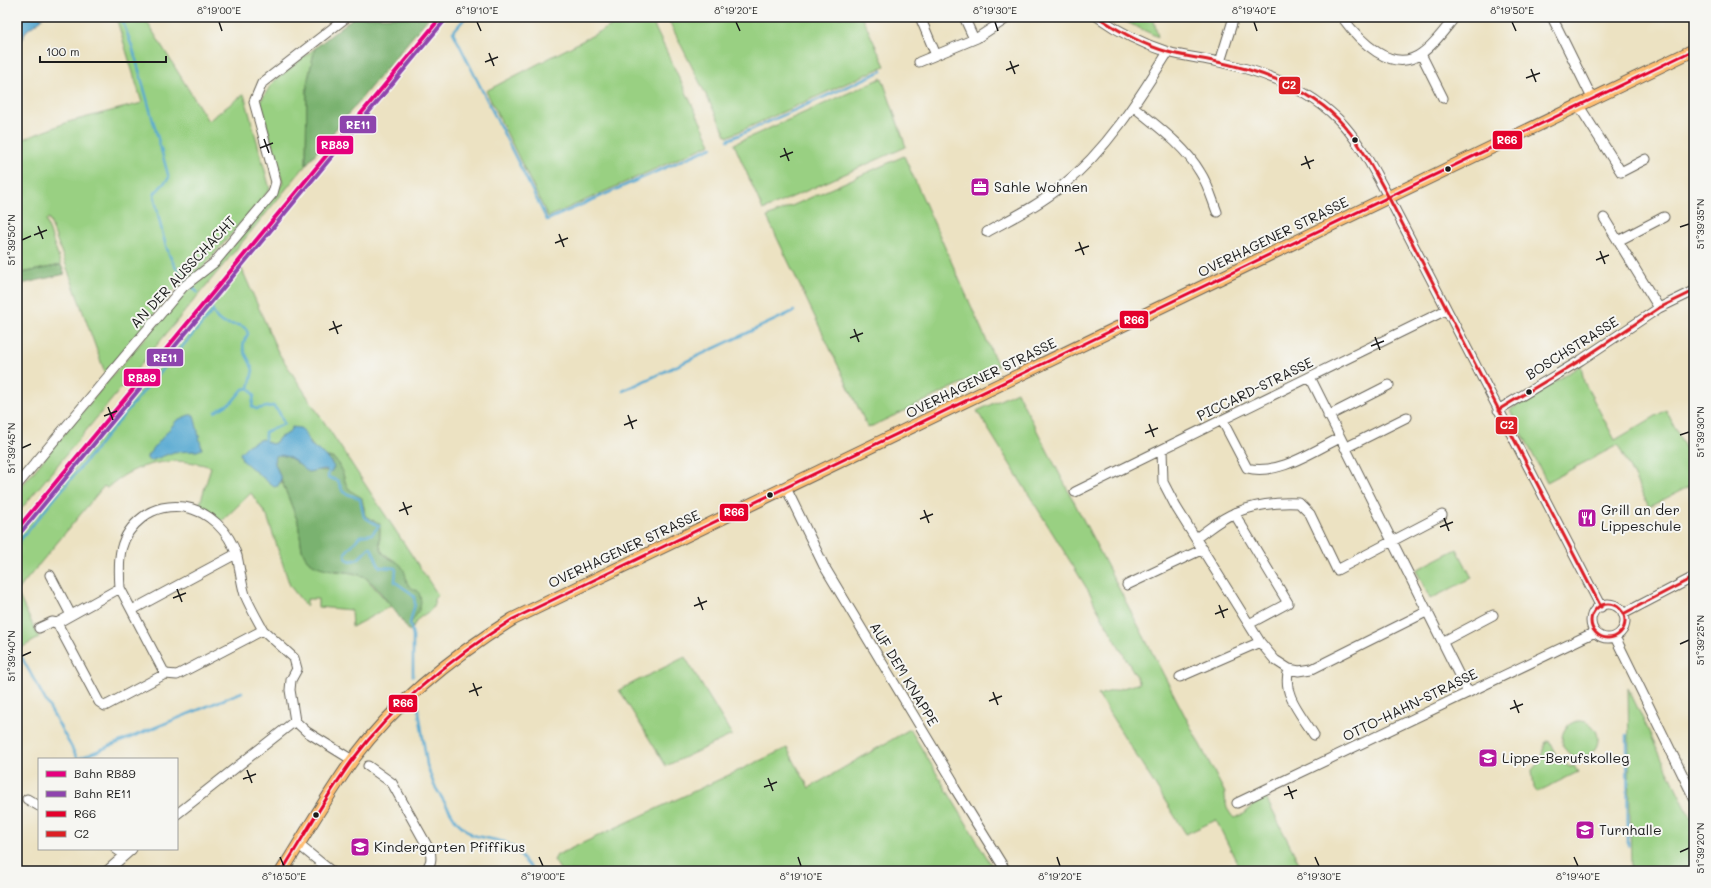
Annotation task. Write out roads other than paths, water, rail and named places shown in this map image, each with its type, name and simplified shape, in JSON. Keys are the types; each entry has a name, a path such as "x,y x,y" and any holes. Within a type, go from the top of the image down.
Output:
{"main road":[{"name":"OVERHAGENER STRASSE","path":"282,871 354,758 409,697 455,658 514,619 1694,50"}],"street":[{"name":"AN DER AUSSCHACHT","path":"17,485 183,287 192,282 214,263 273,192 276,182 254,102 262,83 347,17"},
{"path":"920,17 936,55"},
{"path":"964,17 974,39"},
{"path":"919,62 974,39 1009,17"},
{"path":"1098,17 1124,34 1168,52 1220,62 1278,80 1323,106 1338,119 1355,140 1388,198 1600,607"},
{"path":"1220,62 1234,17"},
{"path":"1342,17 1368,47 1385,57 1402,59 1421,54 1455,17"},
{"path":"1552,17 1593,100"},
{"path":"986,232 1037,204 1062,186 1108,139 1134,107 1168,52"},
{"path":"1421,54 1443,98"},
{"path":"1579,106 1621,172 1646,159"},
{"path":"1134,107 1167,134 1201,172 1217,212"},
{"path":"1618,241 1664,217"},
{"path":"1604,218 1659,308"},
{"name":"BOSCHSTRASSE","path":"1498,410 1581,360 1659,308 1694,291"},
{"name":"PICCARD-STRASSE","path":"1075,492 1446,310"},
{"path":"1310,377 1328,416 1444,641 1468,693"},
{"path":"1328,416 1389,385"},
{"path":"1345,448 1407,417"},
{"path":"1222,420 1247,468 1256,470 1292,462 1340,438"},
{"path":"1162,450 1163,482 1176,507 1260,642 1275,660 1289,669 1299,672 1312,669 1428,611"},
{"name":"AUF DEM KNAPPE","path":"786,488 827,572 953,781 954,787 1006,871"},
{"path":"1196,538 1234,513 1250,507 1281,502 1299,503 1310,514 1337,570 1442,515"},
{"path":"165,674 120,588 120,549 128,533 137,522 156,510 178,506 195,509 202,512 220,526 236,554 245,595 263,630 294,658 297,669 291,680 290,690 295,721 307,732 349,758 354,758"},
{"path":"1234,513 1288,603 1249,624"},
{"path":"1127,585 1203,549"},
{"path":"132,610 236,554"},
{"path":"50,575 71,615"},
{"path":"1623,614 1694,577"},
{"path":"39,628 52,622 57,623 120,588"},
{"path":"1605,605 1616,606 1623,614 1625,624 1623,629 1615,637 1603,637 1595,632 1592,618 1596,610 1600,607 1605,605"},
{"path":"1444,641 1493,615"},
{"path":"57,623 99,702 105,706 165,674 177,675 263,630"},
{"name":"OTTO-HAHN-STRASSE","path":"1237,803 1595,632"},
{"path":"1615,637 1694,798"},
{"path":"1180,677 1260,642"},
{"path":"1289,669 1287,676 1288,693 1314,735"},
{"path":"178,813 295,721"},
{"path":"368,766 392,783 430,851 432,858 425,871"},
{"path":"27,799 38,805"},
{"path":"299,844 331,871"},
{"path":"107,871 128,852"}],"water":[{"path":"19,17 42,17 42,19 26,31 22,40 17,44"},
{"path":"189,415 194,415 202,449 197,451 174,452 150,461 147,459 147,456 177,420"},
{"path":"292,427 303,430 311,445 327,457 334,467 331,472 324,469 308,472 289,457 280,455 275,456 274,461 281,479 278,486 274,487 242,460 240,453 248,445 262,439 271,444 275,443 280,437 289,433"}],"waterway":[{"path":"121,17 133,49 169,178 154,194 163,234 173,263 178,271 197,292"},
{"path":"466,17 453,32 547,220 712,147"},
{"path":"728,140 882,71"},
{"path":"210,303 212,310 220,321 244,327 248,334 243,344 243,348 253,370 249,388 254,395 252,406 256,409 273,406 279,412 284,424 265,432 265,440"},
{"path":"17,544 142,393 213,311"},
{"path":"623,391 794,311"},
{"path":"215,412 232,402 243,389 249,388"},
{"path":"329,471 328,477 338,481 343,492 360,499 364,517 379,526 372,534 360,536 345,553 346,559 351,561 358,559 370,547 380,567 396,568 395,582 411,593 414,597 415,604 410,623 413,636 413,676"},
{"path":"17,649 77,758"},
{"path":"80,758 242,692"},
{"path":"418,705 427,765 434,785 456,821 472,835 505,842 514,848 533,871"},
{"path":"1627,735 1628,846"}],"rail line":[{"name":"RB89","path":"17,529 441,17"},
{"name":"RE11","path":"21,532 445,20"}],"place":[{"name":"Sahle Wohnen","path":"980,187"},
{"name":"Grill an der Lippeschule","path":"1587,518"},
{"name":"Lippe-Berufskolleg","path":"1488,758"},
{"name":"Turnhalle","path":"1585,830"},
{"name":"Kindergarten Pfiffikus","path":"360,847"}]}
